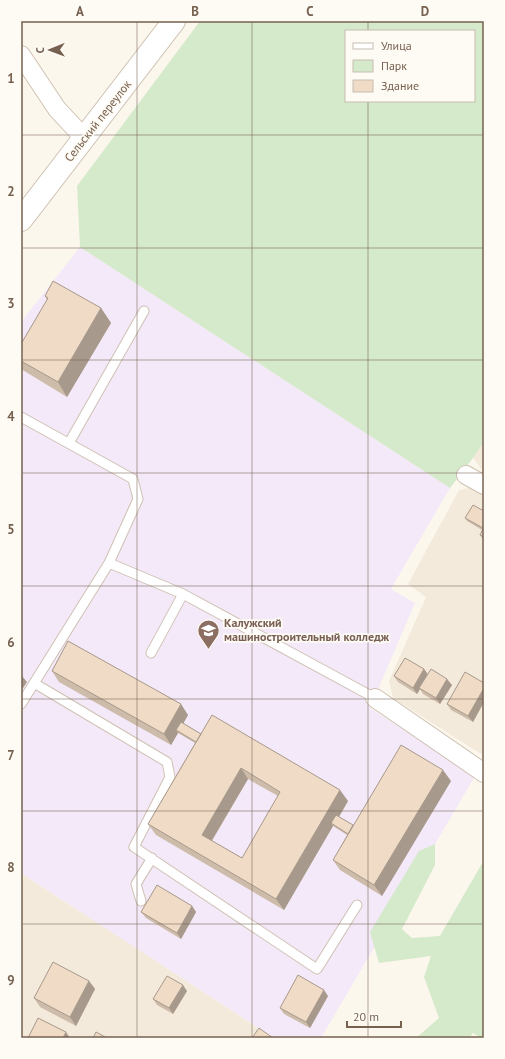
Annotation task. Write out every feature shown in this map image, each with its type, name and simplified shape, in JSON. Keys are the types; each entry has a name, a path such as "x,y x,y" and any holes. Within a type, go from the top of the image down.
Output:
{"street":[{"name":"Сельский переулок","path":"21,220 174,21"},
{"path":"21,55 57,110 84,138"},
{"path":"466,475 484,485"},
{"path":"374,698 484,773"}],"lane":[{"path":"69,443 144,311"},
{"path":"21,416 133,479 138,498 110,563 21,704"},
{"path":"110,563 183,594 374,698"},
{"path":"152,653 183,594"},
{"path":"34,683 167,762 170,777 134,847 317,969 357,905"},
{"path":"141,901 136,884 152,858"}],"shaded area":[{"name":"Калужский машиностроительный колледж","path":"80,247 450,488 391,589 415,603 370,708 475,776 321,1038 274,1038 21,873 21,322"},
{"path":"484,442 484,473 473,458"},
{"path":"473,487 484,493 484,756 393,698 389,681 426,597 408,584 459,490"},
{"path":"21,873 274,1038 21,1038"}],"green space":[{"path":"200,21 484,21 484,442 450,488 80,247 77,186"},
{"path":"435,844 435,865 402,929 412,938 440,936 484,860 484,1038 481,1038 473,1033 469,1038 416,1038 439,1018 424,977 431,956 379,963 370,932 419,851"}],"building":[{"path":"53,281 101,308 58,382 21,361 21,344 48,298 45,296"},
{"path":"473,505 484,511 483,528 465,518"},
{"path":"484,527 484,537 480,535"},
{"path":"68,641 181,704 164,734 52,671"},
{"path":"405,658 424,669 413,688 394,676"},
{"path":"431,669 447,679 436,698 419,688"},
{"path":"465,672 484,683 484,688 468,716 447,704"},
{"path":"212,715 340,790 276,899 148,824","holes":["241,768 280,792 242,858 202,835"]},
{"path":"181,722 201,734 196,742 176,730"},
{"path":"401,745 443,770 374,885 333,860"},
{"path":"336,815 353,825 348,834 331,823"},
{"path":"157,885 192,906 177,933 141,912"},
{"path":"53,962 89,981 70,1017 34,998"},
{"path":"298,975 324,990 306,1022 280,1008"},
{"path":"167,976 183,985 169,1008 153,999"},
{"path":"38,1018 66,1032 63,1038 28,1038"},
{"path":"259,1028 273,1038 252,1038"},
{"path":"96,1032 107,1038 93,1038"}],"place":[{"name":"Калужский машиностроительный колледж","path":"208,650"}]}
